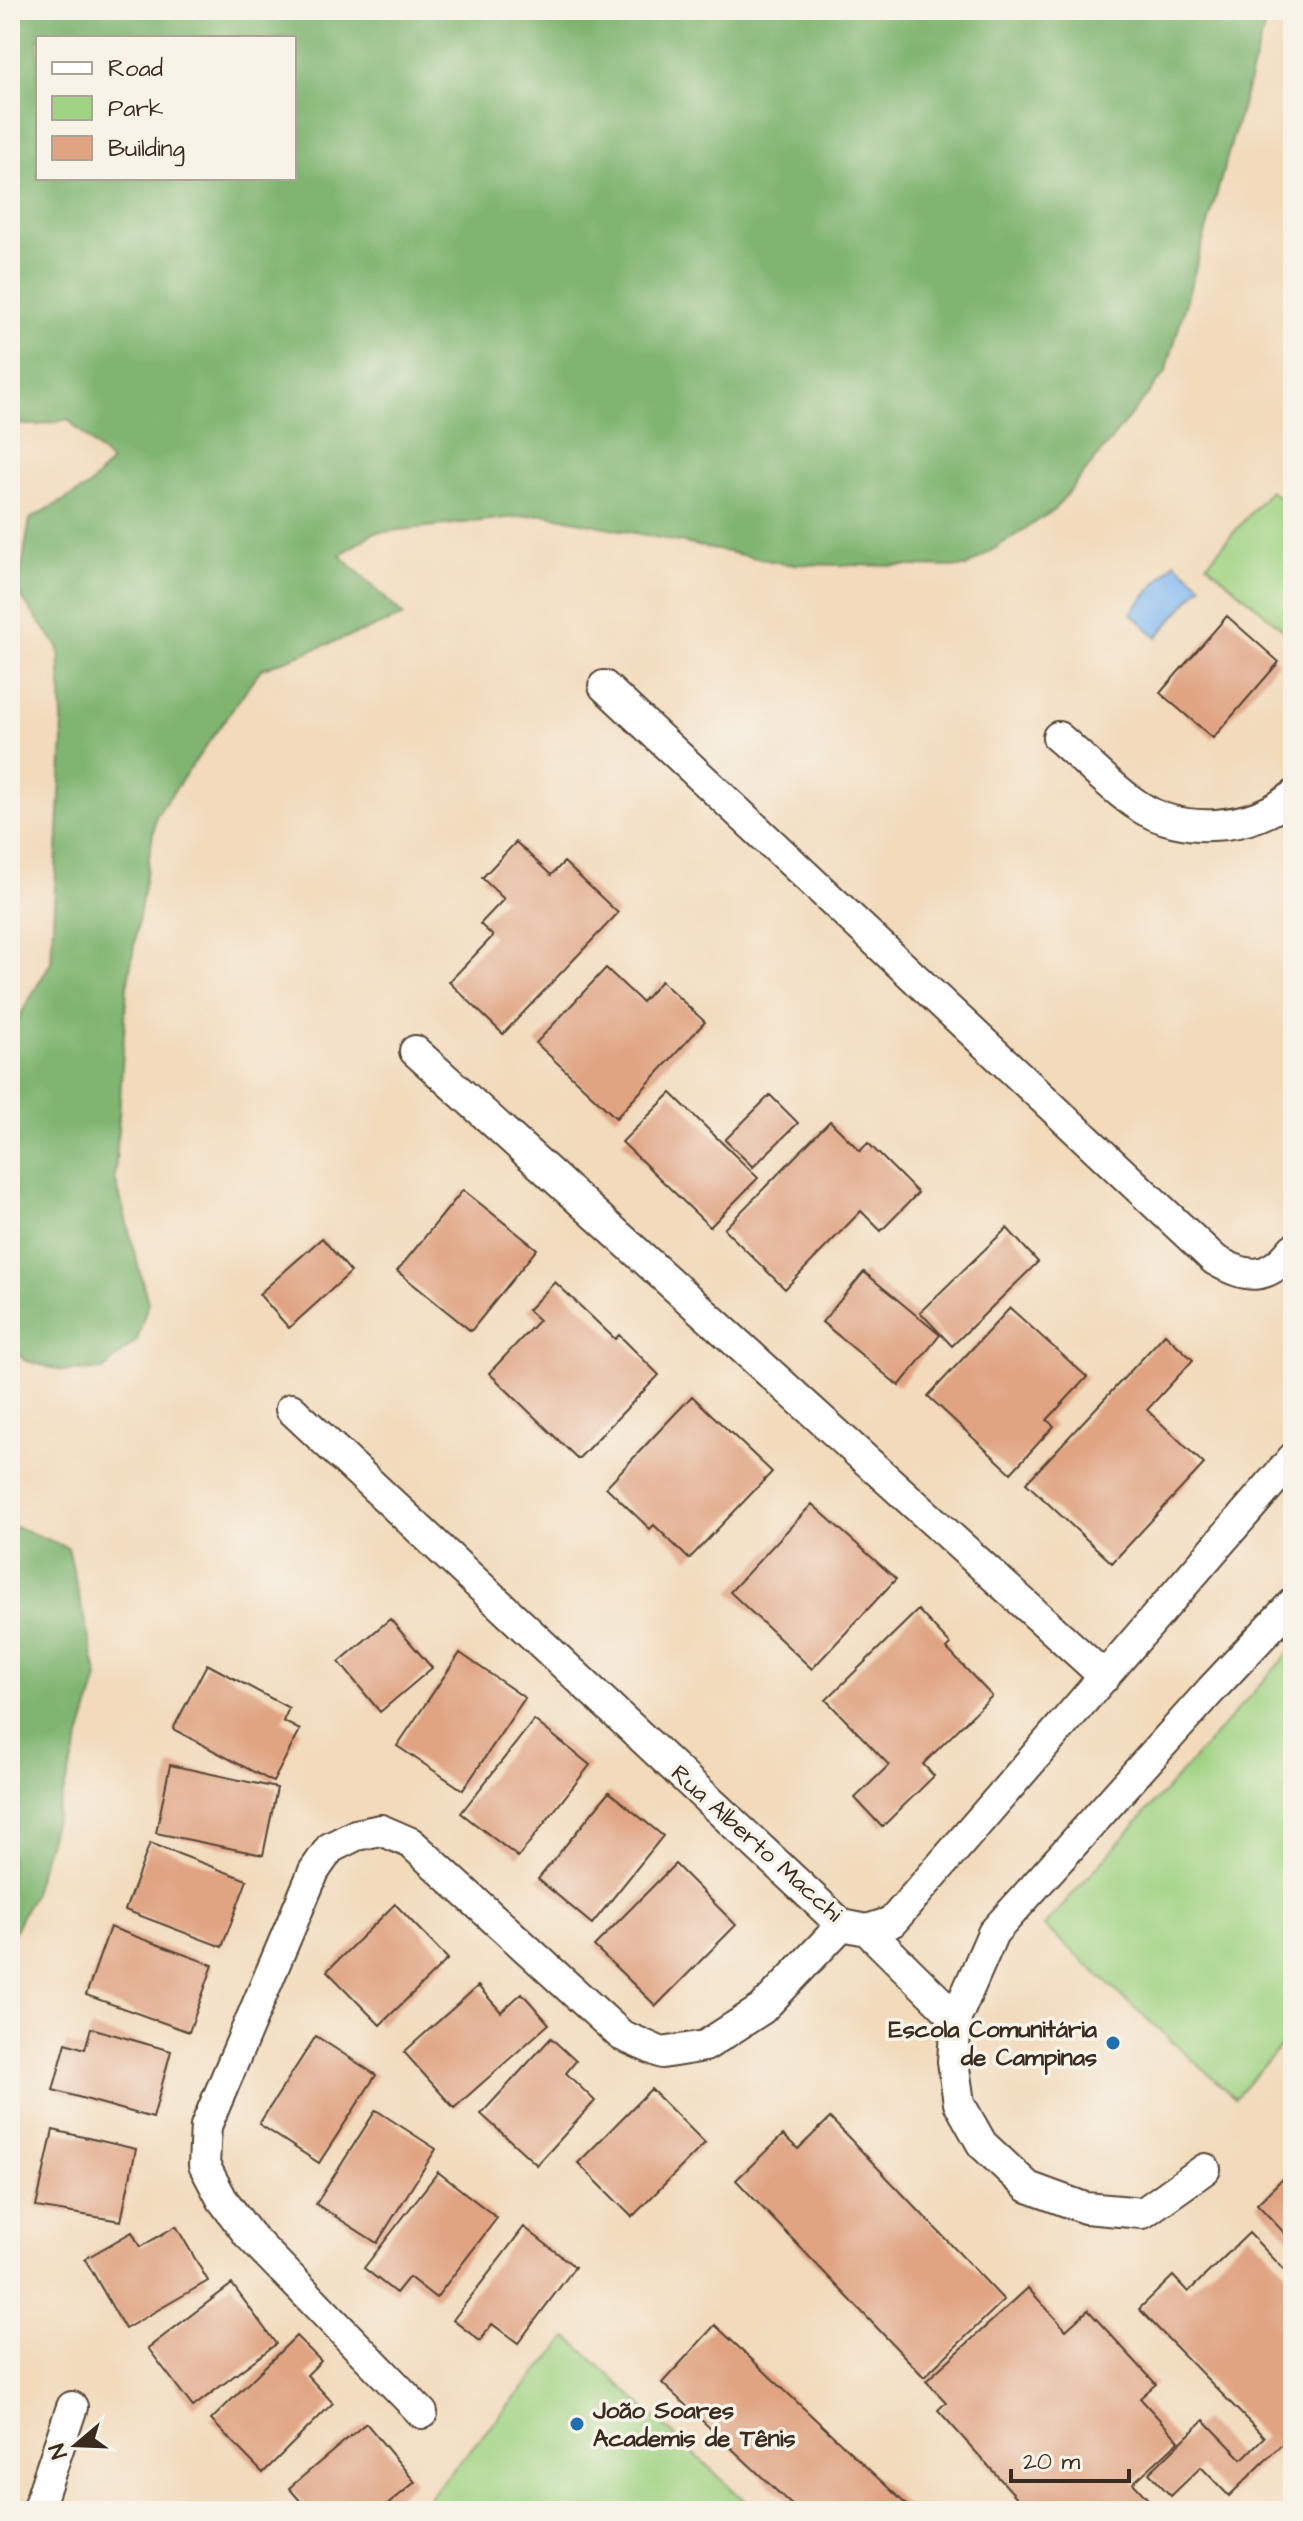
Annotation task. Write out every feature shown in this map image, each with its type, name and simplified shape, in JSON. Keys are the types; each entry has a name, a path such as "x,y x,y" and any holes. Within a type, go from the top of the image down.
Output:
{"street":[{"path":"604,686 1215,1260 1239,1274 1266,1272 1293,1249"},
{"path":"1058,737 1138,806 1166,819 1197,825 1227,825 1270,810 1293,796"},
{"path":"415,1051 1105,1677"},
{"name":"Rua Alberto Macchi","path":"291,1409 855,1927 892,1922 1293,1458"},
{"path":"1205,2169 1143,2213 1085,2208 1028,2187 982,2144 959,2103 953,2061 956,2018 993,1933 1293,1603"},
{"path":"422,2413 248,2234 222,2199 204,2165 206,2126 314,1871 330,1848 356,1835 381,1830 411,1843 621,2035 662,2053 705,2046 762,2009 855,1927 956,2018"},
{"path":"37,2511 72,2407"}],"green space":[{"path":"10,10 1269,10 1166,372 1054,510 966,567 786,564 543,514 373,533 340,555 404,616 261,669 156,816 127,987 115,1178 148,1303 137,1340 103,1370 63,1371 24,1360 10,1344 10,1033 51,962 63,741 59,648 18,593 30,519 88,487 111,462 68,419 38,425 10,424"},
{"path":"1270,490 1293,509 1293,638 1207,564"},
{"path":"17,1527 68,1548 98,1678 32,1896 10,1940 10,1529"},
{"path":"1293,1648 1293,2033 1235,2098 1044,1926"},
{"name":"João Soares Academis de Tênis","path":"568,2337 756,2511 417,2511"}],"water":[{"path":"1175,562 1202,585 1157,637 1131,613"}],"building":[{"path":"1227,616 1279,662 1213,738 1160,693"},
{"path":"516,842 551,875 564,862 618,913 503,1034 449,982 493,936 480,924 504,899 482,878"},
{"path":"606,968 642,1002 661,981 705,1022 616,1118 536,1043"},
{"path":"671,1093 758,1178 710,1227 622,1142"},
{"path":"770,1095 798,1123 753,1167 725,1140"},
{"path":"830,1121 860,1151 868,1143 918,1193 881,1231 861,1211 785,1289 724,1229"},
{"path":"463,1190 537,1249 471,1331 397,1271"},
{"path":"1007,1228 1038,1262 952,1346 920,1312"},
{"path":"322,1238 351,1272 289,1328 259,1294"},
{"path":"864,1272 940,1335 899,1386 822,1322"},
{"path":"555,1282 615,1339 619,1335 659,1375 578,1459 489,1373 539,1320 528,1310"},
{"path":"1010,1308 1087,1377 1047,1420 1054,1426 1011,1473 928,1396"},
{"path":"1165,1334 1193,1360 1147,1410 1204,1464 1112,1563 1026,1483"},
{"path":"692,1396 772,1472 689,1559 654,1525 650,1529 606,1487"},
{"path":"812,1504 896,1579 812,1669 730,1592"},
{"path":"918,1610 951,1645 947,1649 992,1696 923,1764 934,1776 882,1827 855,1798 889,1765 826,1700"},
{"path":"390,1619 432,1668 380,1712 339,1662"},
{"path":"460,1653 525,1698 463,1790 397,1746"},
{"path":"207,1664 289,1708 283,1721 300,1730 273,1782 173,1729"},
{"path":"534,1720 590,1765 518,1857 461,1813"},
{"path":"170,1765 277,1788 263,1855 156,1833"},
{"path":"609,1792 663,1836 592,1924 538,1879"},
{"path":"150,1843 247,1880 222,1947 125,1910"},
{"path":"675,1864 736,1925 656,2006 594,1946"},
{"path":"395,1904 448,1959 380,2025 327,1971"},
{"path":"110,1927 213,1965 189,2032 86,1995"},
{"path":"478,1986 501,2012 522,1993 549,2024 454,2108 404,2052"},
{"path":"91,2028 171,2051 153,2118 53,2090 66,2043 85,2049"},
{"path":"316,2036 376,2075 319,2163 259,2124"},
{"path":"551,2038 576,2061 566,2073 595,2101 537,2165 481,2114"},
{"path":"651,2089 705,2143 632,2217 578,2163"},
{"path":"376,2110 436,2149 377,2243 316,2204"},
{"path":"830,2118 1004,2300 924,2377 736,2180 783,2135 798,2149"},
{"path":"53,2130 136,2149 121,2221 36,2207"},
{"path":"1293,2168 1293,2242 1257,2204"},
{"path":"438,2172 497,2218 436,2298 409,2277 396,2293 364,2268"},
{"path":"176,2226 208,2281 125,2329 85,2259 132,2232 140,2247"},
{"path":"524,2227 575,2267 518,2343 492,2324 480,2341 453,2320"},
{"path":"1249,2233 1293,2279 1293,2455 1282,2444 1229,2496 1201,2467 1171,2496 1149,2473 1204,2420 1242,2459 1264,2437 1139,2309 1173,2276 1188,2292"},
{"path":"232,2284 276,2344 193,2407 148,2348"},
{"path":"1028,2288 1066,2330 1088,2310 1156,2384 1140,2398 1179,2441 1133,2483 1159,2511 1029,2511 938,2410 946,2402 926,2381"},
{"path":"715,2325 913,2511 798,2511 662,2383"},
{"path":"296,2336 321,2361 307,2375 333,2403 263,2473 211,2420"},
{"path":"366,2423 415,2482 380,2511 309,2511 289,2488"}],"place":[{"name":"Escola Comunitária de Campinas","path":"1113,2043"},
{"name":"João Soares Academis de Tênis","path":"577,2424"}]}
